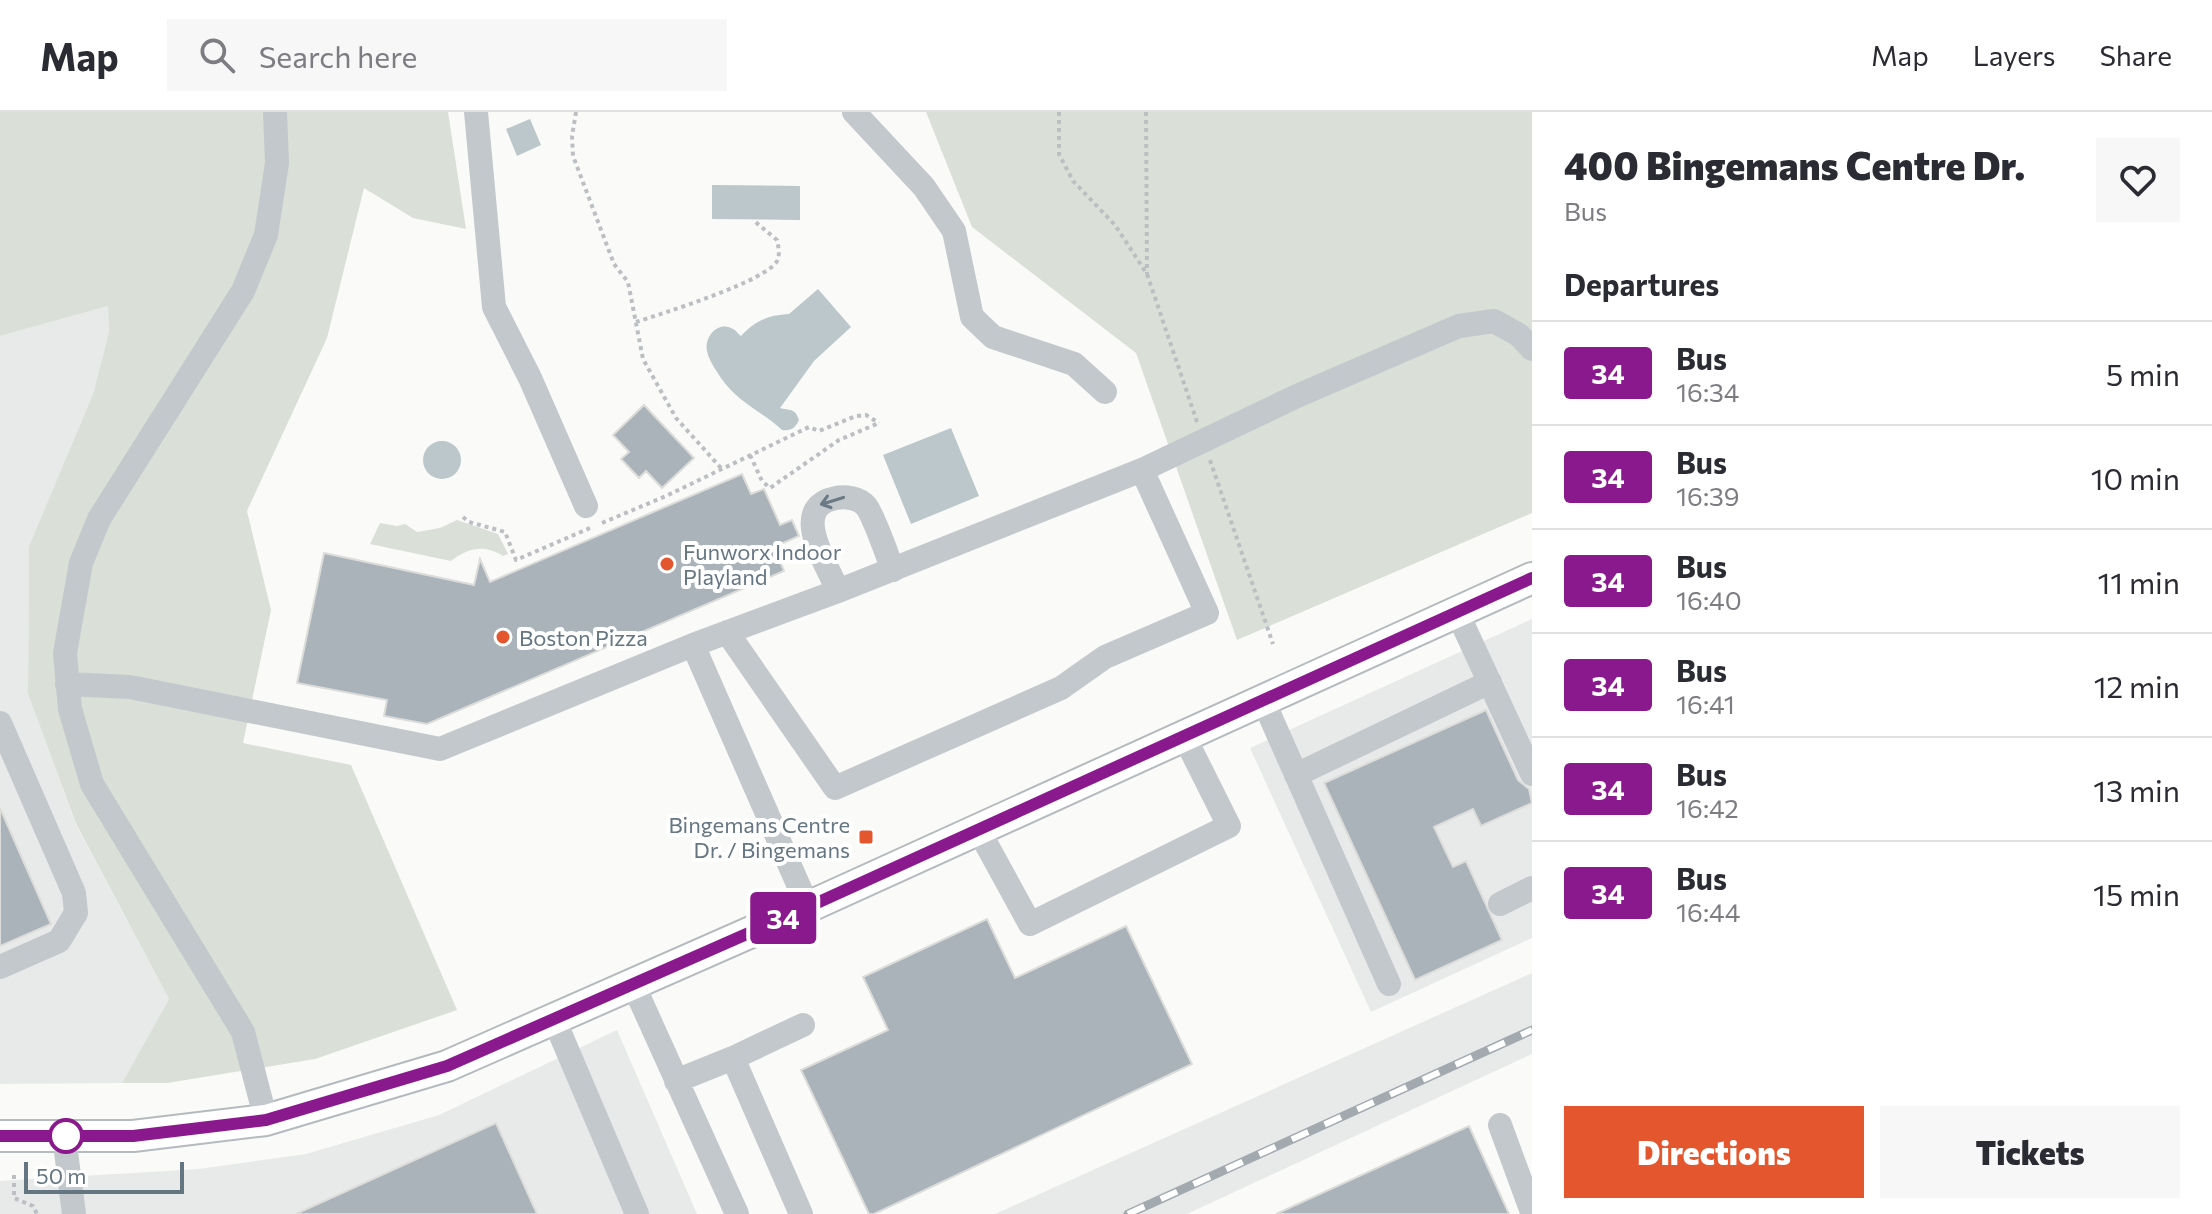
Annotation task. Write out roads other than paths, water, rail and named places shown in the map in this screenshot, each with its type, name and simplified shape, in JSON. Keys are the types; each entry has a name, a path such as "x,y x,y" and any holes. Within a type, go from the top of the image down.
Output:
{"main road":[{"path":"0,1136 133,1136 266,1120 447,1066 808,907 1532,578"}],"lane":[{"path":"266,1120 243,1032 92,784 70,709 65,653 81,563 99,519 243,291 266,235 277,163 275,112"},
{"path":"476,112 494,307 530,378 586,506"},
{"path":"854,112 924,187 954,231 972,317 993,337 1074,364 1105,392"},
{"path":"67,684 130,687 440,749 693,645 893,570 1142,470 1325,383 1459,326 1494,321 1519,335 1532,349"},
{"path":"727,632 835,788 1061,688 1105,657 1207,613 1142,470"},
{"path":"838,591 811,529 817,506 829,499 842,496 866,506 893,570"},
{"path":"1457,612 1532,774"},
{"path":"693,645 808,907"},
{"path":"1296,775 1490,682"},
{"path":"1263,700 1389,984"},
{"path":"0,723 74,893 76,913 59,941 0,967"},
{"path":"978,829 1030,924 1229,826 1184,736"},
{"path":"1500,904 1532,888"},
{"path":"633,984 737,1214"},
{"path":"554,1019 637,1214"},
{"path":"676,1081 803,1025"},
{"path":"733,1058 801,1214"},
{"path":"1500,1125 1532,1212"},
{"path":"64,1136 74,1214"}],"railway":[{"path":"1128,1214 1532,1030"}],"place":[{"name":"Funworx Indoor Playland","path":"667,564"},
{"name":"Boston Pizza","path":"503,637"},
{"name":"Bingemans Centre Dr. / Bingemans","path":"866,837"}]}
